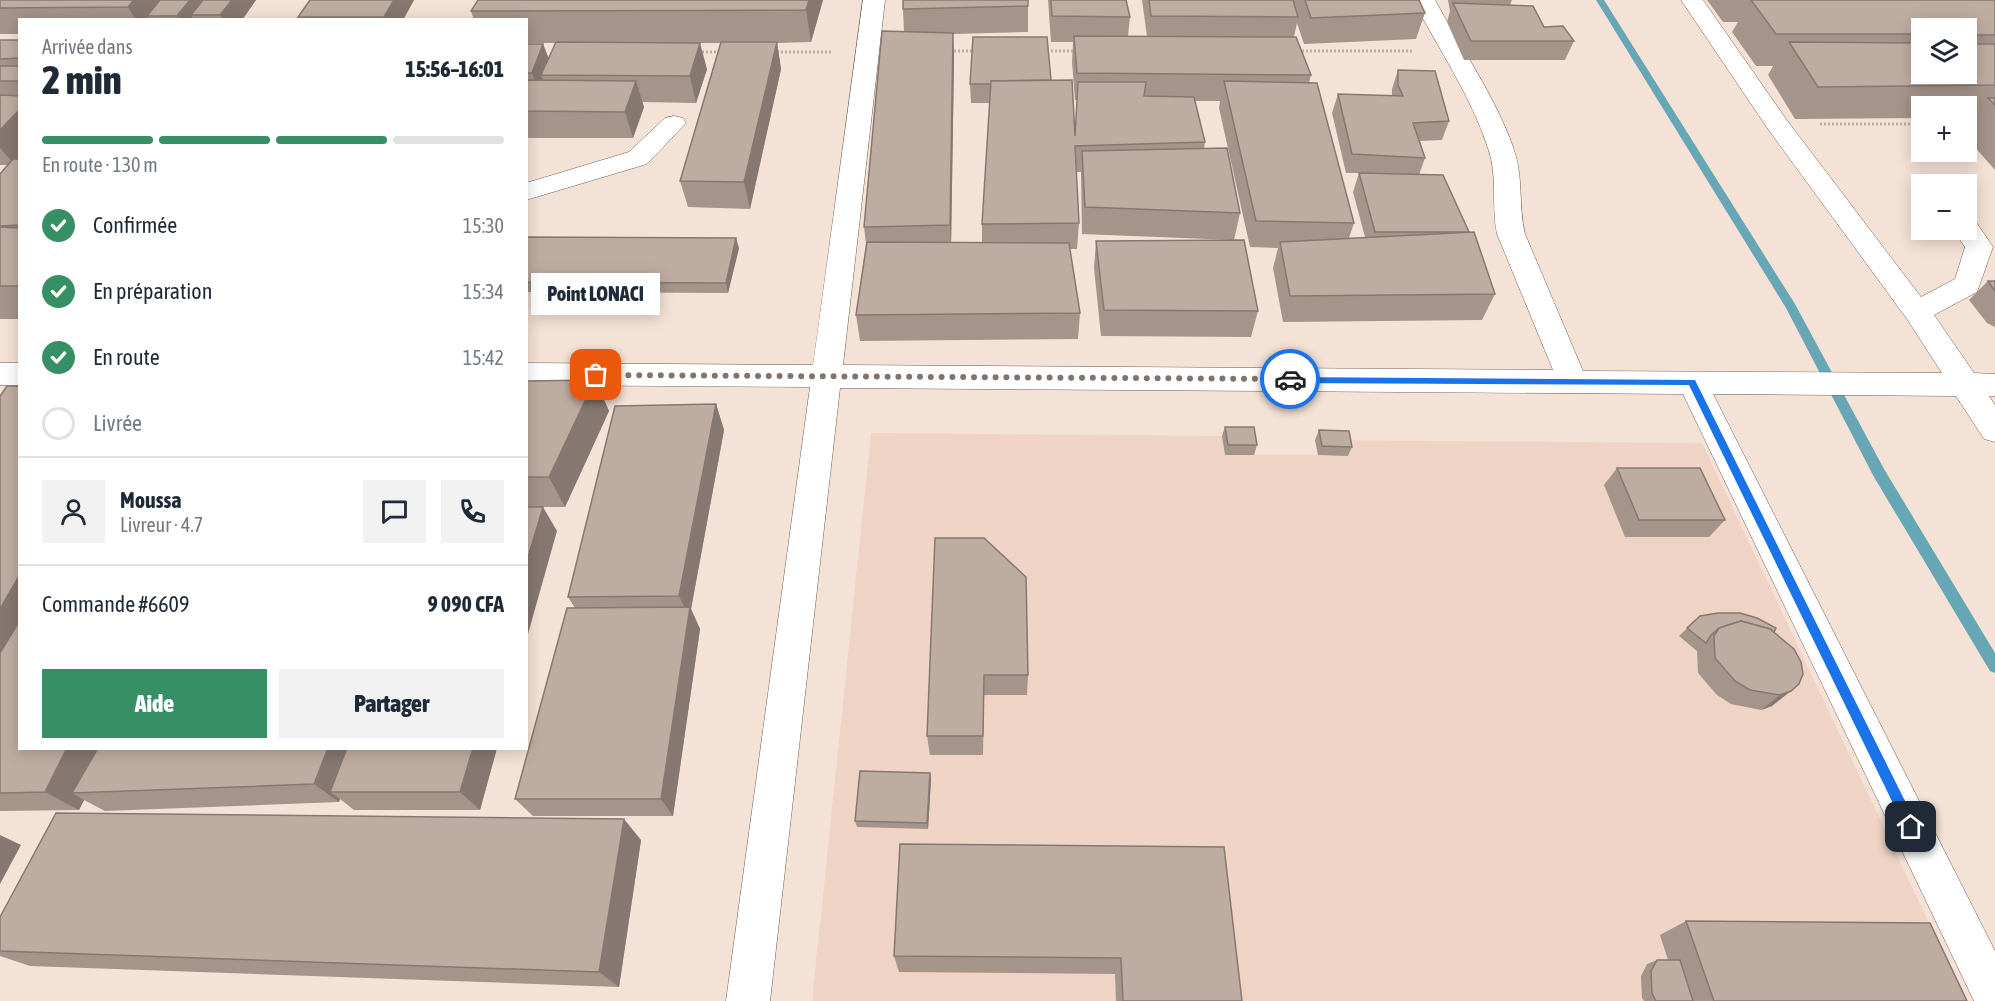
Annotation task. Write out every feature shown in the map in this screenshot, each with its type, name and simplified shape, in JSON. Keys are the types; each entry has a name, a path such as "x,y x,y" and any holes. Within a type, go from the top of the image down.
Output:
{"street":[{"path":"748,1001 829,376 874,0"},
{"path":"1424,0 1501,148 1508,176 1509,192 1506,212 1511,234 1572,381"},
{"path":"1692,0 1777,124 1917,312 1995,430"},
{"path":"528,191 638,158 674,123"},
{"path":"1917,312 1967,285 1979,247 1974,240"},
{"path":"0,374 18,374"},
{"path":"528,374 1995,385"},
{"path":"1692,382 1995,997"}],"path":[{"path":"763,52 869,51"},
{"path":"940,51 976,51"},
{"path":"1035,51 1083,51"},
{"path":"1297,51 1452,51"},
{"path":"692,52 728,52"},
{"path":"1777,124 1911,124"}],"shaded area":[{"path":"871,433 1251,436 1255,455 1318,455 1315,440 1702,443 1966,1001 812,1001"}],"building":[{"path":"0,0 134,0 128,7 0,8"},
{"path":"160,0 190,0 177,16 147,16"},
{"path":"203,0 232,0 220,15 191,15"},
{"path":"310,0 394,0 384,17 298,17"},
{"path":"478,0 809,0 806,10 471,11"},
{"path":"903,0 1028,0 1028,6 903,9"},
{"path":"1051,0 1126,0 1130,17 1052,16"},
{"path":"1149,0 1293,0 1298,17 1151,16"},
{"path":"1305,0 1419,0 1425,13 1311,18"},
{"path":"1751,0 1995,0 1995,35 1977,35 1977,18 1911,18 1911,34 1776,34"},
{"path":"1453,3 1533,6 1544,27 1563,26 1574,41 1471,41"},
{"path":"882,31 953,33 950,225 864,227"},
{"path":"1074,36 1296,37 1311,75 1077,73"},
{"path":"973,37 1047,37 1051,80 991,81 991,84 970,84"},
{"path":"0,40 18,40 18,58 0,59"},
{"path":"556,42 700,43 690,76 541,75"},
{"path":"721,42 777,42 744,182 680,181"},
{"path":"1789,42 1911,43 1911,84 1977,84 1977,44 1995,44 1995,85 1818,87"},
{"path":"528,44 543,44 532,73 528,73"},
{"path":"0,66 18,66 18,81 0,81"},
{"path":"1398,70 1435,71 1449,121 1413,123 1425,158 1352,154 1338,94 1403,96 1398,85"},
{"path":"528,80 636,81 625,112 528,111"},
{"path":"1072,80 1075,136 1078,82 1146,82 1144,96 1194,97 1205,142 1075,146 1079,223 982,224 991,81"},
{"path":"1224,81 1317,83 1354,223 1256,221"},
{"path":"0,95 18,96 18,111 0,130"},
{"path":"1988,98 1995,98 1995,105"},
{"path":"1227,148 1240,213 1085,207 1082,151"},
{"path":"13,159 18,159 18,225 0,226 0,174"},
{"path":"1359,173 1443,175 1469,232 1375,232"},
{"path":"0,227 18,228 18,286 0,286"},
{"path":"1474,232 1495,294 1290,296 1280,242"},
{"path":"528,237 736,238 726,283 528,282"},
{"path":"1244,240 1258,311 1104,310 1096,241"},
{"path":"867,242 1069,243 1080,313 856,315"},
{"path":"1988,281 1995,281 1995,291"},
{"path":"595,380 549,477 528,477 528,381"},
{"path":"7,386 18,386 18,578 0,609 0,396"},
{"path":"716,404 679,596 568,597 615,406"},
{"path":"1225,427 1254,427 1257,445 1228,445"},
{"path":"1319,430 1349,431 1352,447 1322,446"},
{"path":"1617,468 1700,468 1725,520 1639,520"},
{"path":"528,507 543,507 528,557"},
{"path":"935,538 984,538 1026,577 1028,675 984,675 983,736 927,736"},
{"path":"690,607 661,799 515,799 567,608"},
{"path":"1740,613 1757,618 1776,628 1774,632 1741,621 1719,628 1706,643 1687,628 1700,616"},
{"path":"1741,621 1770,629 1794,649 1801,662 1803,674 1799,684 1791,691 1780,695 1750,690 1735,681 1715,658 1714,636 1719,628"},
{"path":"18,623 18,750 66,750 45,792 0,793 0,653"},
{"path":"97,750 327,750 314,784 72,793"},
{"path":"346,750 472,750 460,792 330,792"},
{"path":"860,771 930,773 927,823 855,821"},
{"path":"56,813 624,819 599,972 0,951 0,917"},
{"path":"900,844 1224,847 1242,1001 1123,1001 1121,958 894,956"},
{"path":"1686,921 1930,923 1967,1001 1714,1001"},
{"path":"1657,960 1680,960 1693,1001 1656,1001 1652,993 1651,971"}],"waterway":[{"path":"1600,0 1791,307 1879,473 1995,666"}],"way so far":[{"path":"596,375 1290,379"}],"place":[{"name":"Point LONACI","path":"596,375"}],"route":[{"path":"1290,379 1692,382 1911,827"}]}
